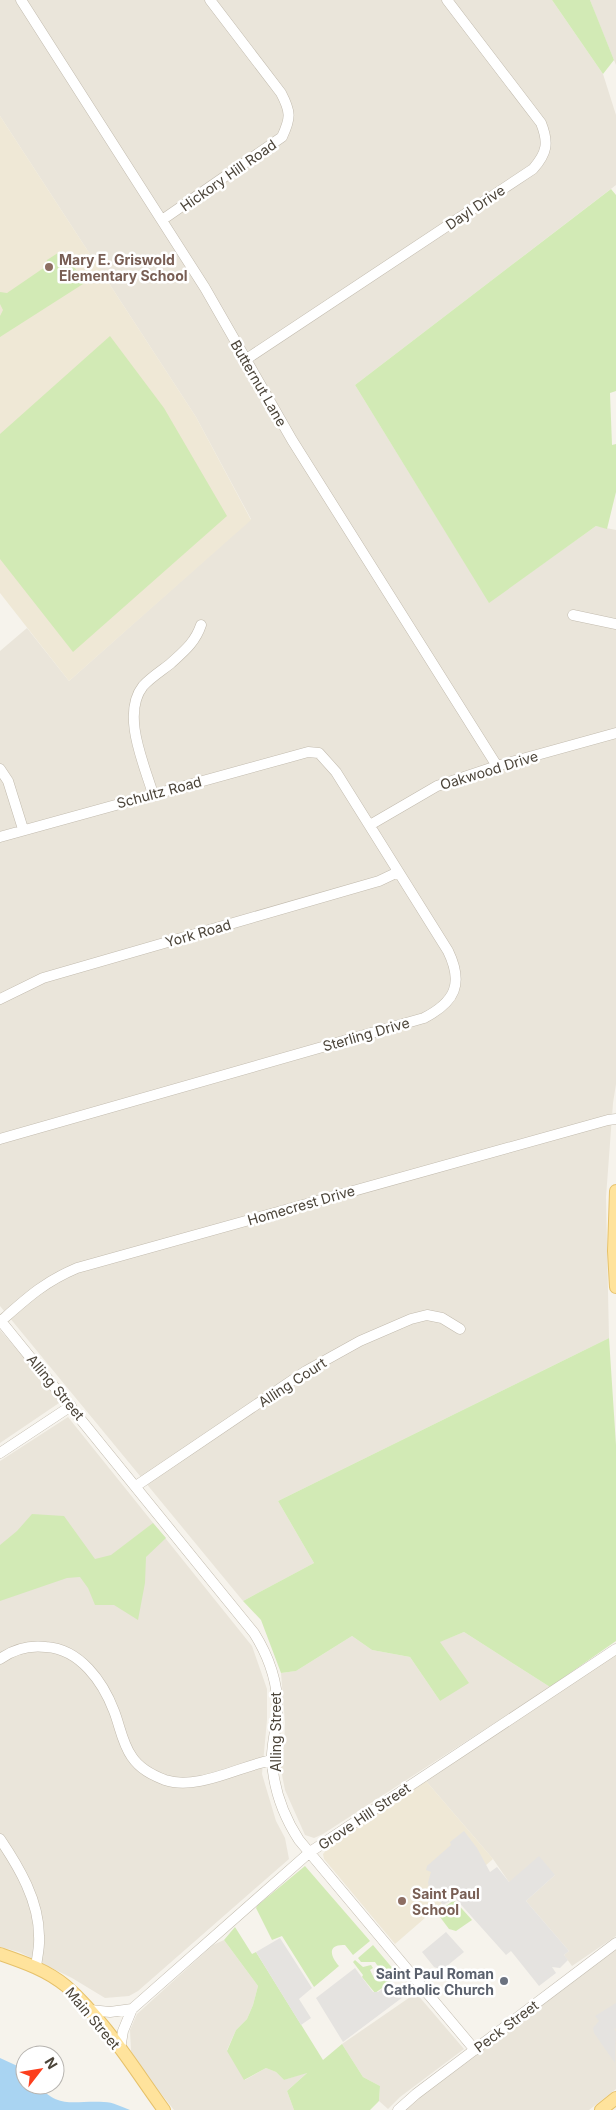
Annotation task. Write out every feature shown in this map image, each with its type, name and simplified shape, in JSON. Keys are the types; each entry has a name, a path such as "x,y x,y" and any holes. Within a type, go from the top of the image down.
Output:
{"main road":[{"path":"616,1191 616,1287"},
{"name":"Main Street","path":"0,1954 36,1967 65,1985 90,2010 164,2110"},
{"path":"601,2110 616,2098"}],"street":[{"name":"Butternut Lane","path":"20,0 205,288 292,440 497,766"},
{"name":"Hickory Hill Road","path":"162,220 282,137 289,122 288,108 281,93 210,0"},
{"name":"Dayl Drive","path":"245,360 532,169 542,158 547,138 541,123 447,0"},
{"path":"573,615 616,624"},
{"path":"153,794 135,733 133,713 136,698 143,686 190,646 198,636 201,625"},
{"name":"Oakwood Drive","path":"370,825 437,786 497,766 616,733"},
{"name":"Schultz Road","path":"0,837 23,829 308,752 319,753"},
{"name":"Sterling Drive","path":"0,1139 424,1018 439,1010 451,998 456,982 455,965 448,951 336,772 319,753"},
{"path":"0,769 8,781 23,829"},
{"name":"York Road","path":"0,999 43,978 379,882 398,872"},
{"name":"Homecrest Drive","path":"0,1320 53,1278 77,1268 616,1119"},
{"name":"Alling Court","path":"136,1486 306,1371 360,1341 411,1319 427,1315 442,1318 460,1329"},
{"name":"Alling Street","path":"0,1320 136,1486 262,1645 273,1674 276,1692 277,1712 272,1760 280,1804 288,1824 475,2050"},
{"path":"0,1453 71,1406"},
{"path":"0,1659 20,1648 36,1646 53,1647 83,1662 108,1696 123,1739 132,1758 145,1772 168,1781 183,1783 200,1781 272,1760"},
{"name":"Grove Hill Street","path":"120,2049 123,2030 132,2009 310,1852 616,1649"},
{"path":"0,1839 21,1873 37,1916 39,1936 36,1967"},
{"name":"Peck Street","path":"398,2110 416,2094 616,1943"},
{"path":"90,2010 110,2012 132,2009"}],"shaded area":[{"path":"0,0 552,0 603,74 616,115 616,185 355,385 489,602 596,526 616,530 616,1084 606,1197 609,1338 278,1501 314,1563 243,1601 0,1306 0,651 27,628 69,681 251,519 196,417 0,116"},
{"path":"590,0 616,0 616,65 596,16"},
{"name":"Mary E. Griswold Elementary School","path":"0,116 196,417 251,520 69,681 0,593"},
{"path":"0,1330 62,1401 0,1443"},
{"path":"68,1417 252,1646 267,1689 267,1720 262,1774 276,1821 285,1838 289,1859 138,1991 129,1996 105,1998 72,1978 19,1952 0,1947 0,1461"},
{"path":"464,1632 550,1687 323,1834 314,1838 305,1835 285,1790 280,1765 284,1746 285,1723 281,1673 296,1671 352,1636 372,1650 410,1657 440,1701 439,1642"},
{"path":"616,1653 616,1936 572,1966 564,1955 569,1951 526,1901 555,1875 509,1882 493,1859 426,1781"},
{"name":"Saint Paul School","path":"426,1781 493,1859 395,1944 324,1859 323,1854 329,1847"},
{"path":"464,1831 477,1848 490,1872 497,1867 509,1882 539,1856 555,1875 526,1901 569,1951 564,1955 568,1960 560,1968 552,1967 556,1973 539,1986 511,1951 506,1955 455,1898 443,1905 429,1888 428,1882 431,1872 426,1870 427,1866 451,1845 450,1842"},
{"path":"446,1932 464,1952 442,1970 434,1967 422,1952"},
{"path":"280,1938 312,1988 299,1999 311,2018 301,2025 256,1952"},
{"path":"224,1940 258,1986 247,2019 236,2030 227,2050 245,2080 266,2068 276,2072 284,2080 308,2072 287,2091 294,2110 174,2110 146,2075 131,2051 130,2030 137,2014 213,1945"},
{"path":"616,1950 616,2089 589,2110 403,2110"},
{"path":"355,1968 373,1992 378,1992 392,1982 403,1997 343,2042 316,1998"},
{"path":"416,1993 464,2049 400,2097 388,2109 379,2101 380,2086 363,2077 342,2044"},
{"path":"616,2003 616,2028 614,2029 616,2032 615,2063 594,2033 593,2028 599,2021 595,2016"}],"green space":[{"path":"552,0 590,0 614,60 603,74"},
{"path":"611,189 616,195 616,391 610,393 612,445 616,444 616,492 607,529 596,526 489,603 355,385"},
{"path":"61,251 82,277 83,284 0,337 0,316 3,310 0,304 0,292 7,293 45,267 47,260"},
{"path":"110,336 164,408 227,516 73,652 0,559 0,434"},
{"path":"609,1338 616,1445 616,1641 550,1687 464,1632 440,1642 469,1683 440,1701 410,1657 372,1650 352,1636 296,1671 281,1673 261,1620 243,1601 314,1563 278,1501"},
{"path":"32,1514 64,1516 95,1559 111,1555 153,1523 166,1538 146,1557 145,1583 138,1620 114,1605 95,1605 88,1588 80,1577 67,1578 0,1601 0,1545 17,1531"},
{"path":"305,1866 370,1941 353,1955 345,1945 335,1946 332,1955 339,1966 314,1987 282,1936 272,1940 256,1908"},
{"path":"454,1900 472,1920 456,1931 449,1929 437,1913"},
{"path":"235,1927 252,1954 256,1952 323,2060 342,2044 363,2077 380,2086 379,2101 370,2110 294,2110 287,2091 307,2073 284,2080 276,2072 266,2068 244,2080 227,2051 236,2030 247,2019 258,1986 224,1940"},
{"path":"373,1945 399,1976 375,1993 353,1962 355,1960 363,1967 371,1965 373,1968 370,1970 375,1980 383,1977 383,1969 375,1962 361,1962 358,1958"}],"water":[{"path":"0,2058 15,2065 15,2095 49,2095 60,2101 68,2102 107,2102 130,2110 0,2110"}],"place":[{"name":"Mary E. Griswold Elementary School","path":"49,267"},
{"name":"Saint Paul School","path":"402,1901"},
{"name":"Saint Paul Roman Catholic Church","path":"504,1981"}]}
